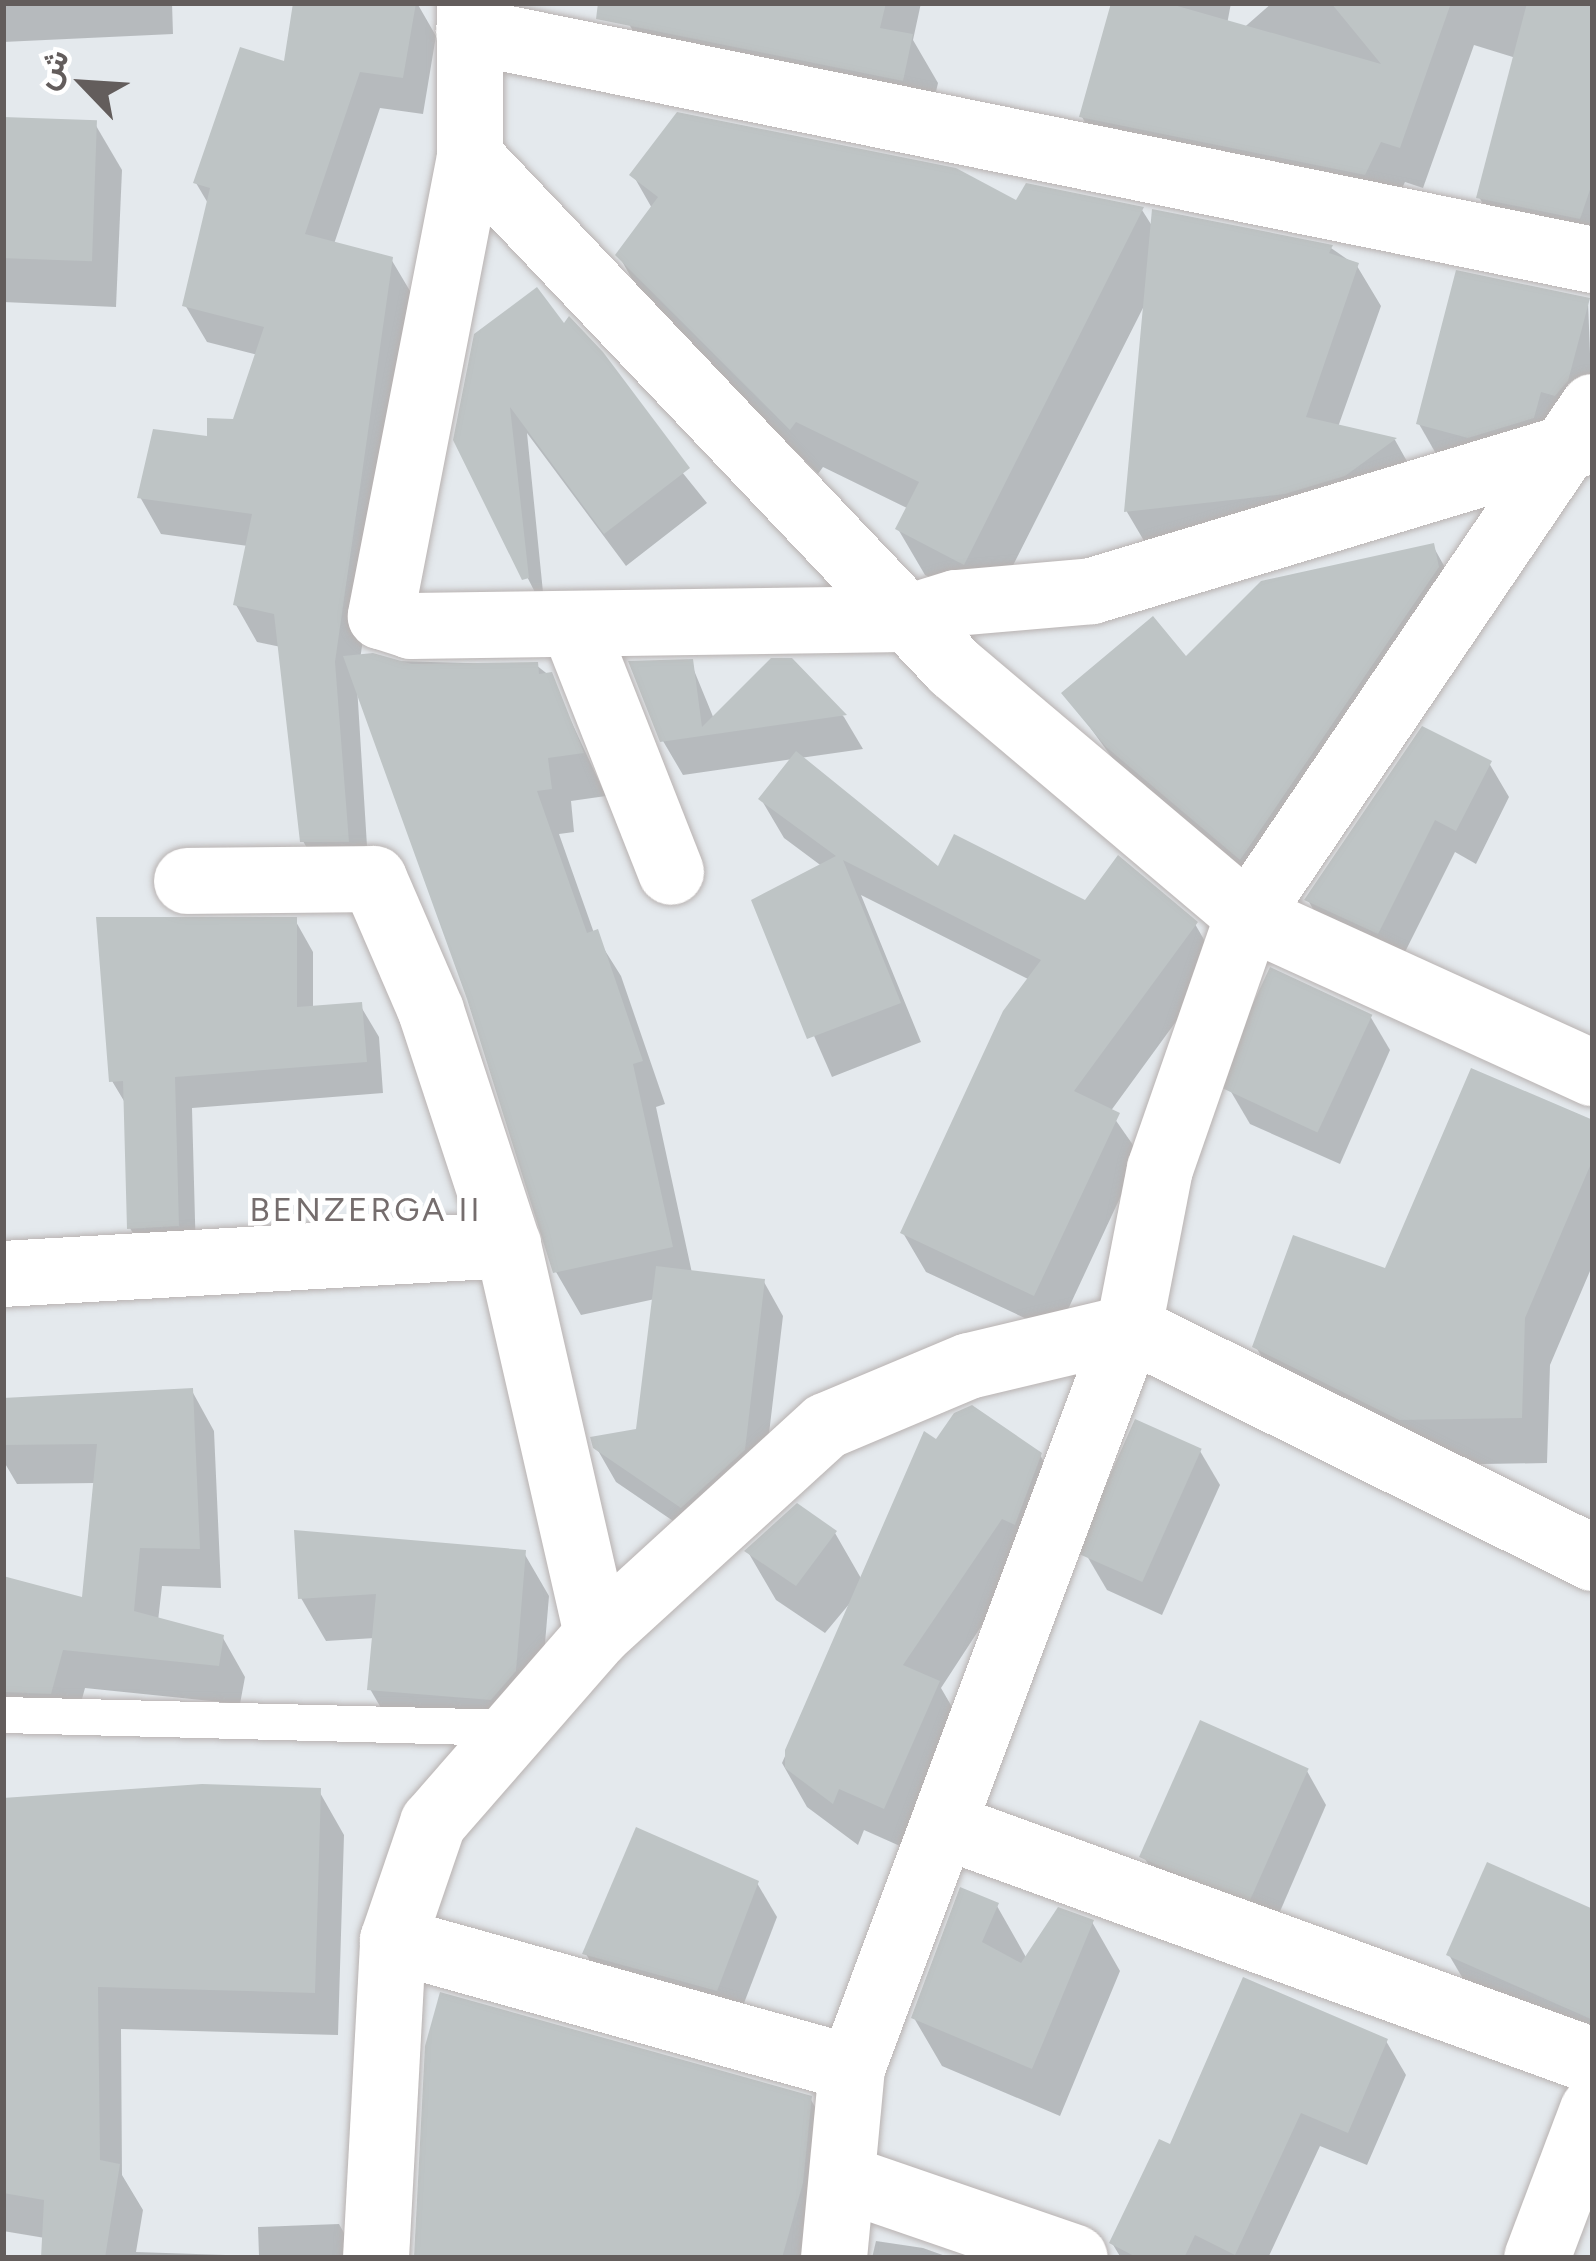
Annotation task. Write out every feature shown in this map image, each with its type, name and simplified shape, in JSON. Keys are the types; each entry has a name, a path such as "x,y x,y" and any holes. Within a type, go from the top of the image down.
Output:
{"street":[{"path":"1587,431 1092,591 956,603 904,619 575,628 411,626 381,616 470,157 470,17 1593,260"},
{"path":"470,157 904,619 1248,916 1593,1073"},
{"path":"835,2258 852,2068 1129,1328 1160,1169 1248,916 1587,431"},
{"path":"575,628 671,872"},
{"path":"187,881 374,879 430,1011 508,1245 597,1635"},
{"path":"3,1274 508,1245"},
{"path":"376,2258 393,1940 433,1823 597,1635 826,1426 969,1366 1129,1328 1593,1558"},
{"path":"945,1826 1593,2061"},
{"path":"393,1940 852,2068"},
{"path":"1537,2258 1593,2110"},
{"path":"844,2178 1075,2258"}],"lane":[{"path":"3,1715 512,1728"}],"building":[{"path":"293,3 416,3 403,78 360,72 305,234 393,257 335,662 349,842 300,842 274,614 233,605 252,514 137,498 153,429 207,436 207,418 233,419 264,327 182,306 210,188 193,183 240,47 284,61"},
{"path":"598,3 886,3 880,28 913,34 903,81 596,19"},
{"path":"1111,3 1167,3 1381,64 1331,3 1451,3 1400,148 1381,142 1365,175 1079,117"},
{"path":"1527,3 1593,3 1593,181 1580,219 1476,198"},
{"path":"677,112 956,168 1016,200 1026,183 1144,207 964,565 895,529 919,482 796,422 790,430 615,255 658,197 629,175"},
{"path":"3,117 97,120 92,261 3,258"},
{"path":"1152,209 1333,245 1329,253 1359,263 1306,417 1397,438 1345,476 1285,494 1124,512"},
{"path":"1456,270 1590,298 1568,381 1555,396 1541,392 1534,418 1468,438 1416,424"},
{"path":"537,287 564,323 569,316 603,352 690,468 604,534 510,407 529,578 522,580 453,440 474,334"},
{"path":"1434,543 1439,567 1240,860 1106,747 1061,693 1153,616 1186,656 1261,581"},
{"path":"373,653 412,664 538,662 539,674 552,672 584,753 548,758 552,789 537,791 587,933 598,929 643,1061 633,1064 673,1247 553,1273 467,999 343,656"},
{"path":"771,658 792,658 847,715 660,742 628,661 693,659 702,727"},
{"path":"1422,726 1492,761 1456,831 1435,820 1378,934 1304,900"},
{"path":"796,751 938,866 954,834 1085,900 1118,855 1198,922 1074,1091 1120,1113 1034,1296 900,1233 1003,1011 1041,960 843,860 901,1003 807,1039 751,900 836,856 758,799"},
{"path":"96,917 297,917 297,1007 362,1002 367,1062 175,1077 179,1226 127,1229 123,1081 109,1082"},
{"path":"1270,967 1372,1015 1317,1133 1215,1085"},
{"path":"1471,1068 1593,1120 1593,1159 1525,1318 1522,1418 1399,1420 1252,1347 1293,1235 1385,1268"},
{"path":"656,1266 765,1279 745,1450 681,1508 593,1448 590,1437 636,1429"},
{"path":"193,1388 200,1549 140,1548 134,1611 224,1635 219,1666 63,1650 51,1694 3,1692 3,1576 82,1597 97,1444 3,1445 3,1398"},
{"path":"972,1405 1042,1453 1015,1525 1002,1519 903,1665 940,1681 884,1809 839,1789 833,1804 785,1768 785,1750 924,1431 936,1439 954,1413"},
{"path":"1135,1419 1202,1449 1142,1582 1076,1552"},
{"path":"797,1503 837,1531 796,1586 744,1551"},
{"path":"294,1530 526,1550 516,1671 491,1700 367,1690 376,1594 298,1599"},
{"path":"1200,1720 1309,1768 1248,1905 1139,1857"},
{"path":"202,1784 321,1788 315,1993 98,1987 100,2160 120,2164 105,2258 41,2258 44,2200 3,2193 3,1798"},
{"path":"636,1827 759,1881 717,1991 582,1954"},
{"path":"1487,1862 1593,1909 1593,2020 1446,1955"},
{"path":"960,1887 999,1903 982,1942 1021,1963 1058,1907 1094,1920 1032,2069 911,2018"},
{"path":"1243,1977 1388,2039 1348,2133 1301,2113 1235,2255 1195,2235 1184,2258 1138,2258 1109,2243 1159,2139 1170,2144"},
{"path":"440,1992 812,2096 803,2183 782,2258 414,2258 425,2046"}],"district":[{"name":"BENZERGA II","path":"366,1210"}]}
